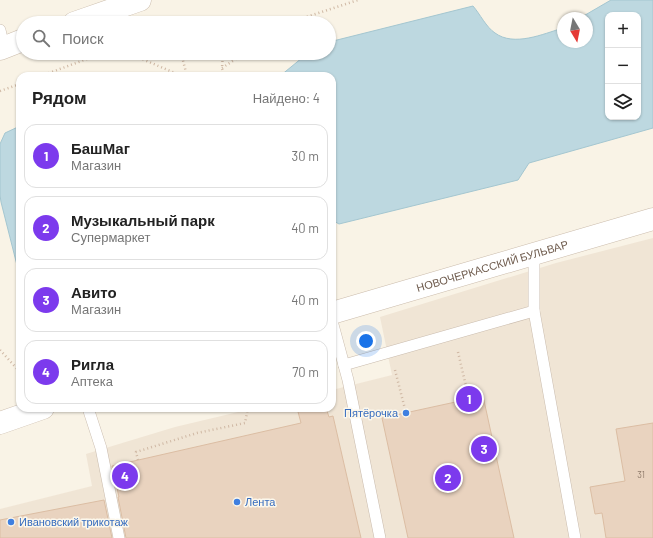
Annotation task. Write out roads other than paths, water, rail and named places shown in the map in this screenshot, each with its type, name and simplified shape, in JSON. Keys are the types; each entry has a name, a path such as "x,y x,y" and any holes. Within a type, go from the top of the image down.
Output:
{"street":[{"path":"94,16 140,0"},
{"name":"НОВОЧЕРКАССКИЙ БУЛЬВАР","path":"336,312 653,218"},
{"path":"0,423 32,412"}],"lane":[{"path":"534,253 534,311 575,538"},
{"path":"344,365 534,311"},
{"path":"336,336 344,365 380,538"},
{"path":"89,412 101,448 119,538"}],"water":[{"path":"611,0 653,0 653,128 529,163 518,180 339,224 336,222 336,72 285,72 299,60 336,60 336,40 473,6 486,24 495,33 503,37 520,39 538,36 557,30 557,48 593,48 593,12 590,12"},
{"path":"16,128 16,261 0,195 0,144 5,133"}],"place":[{"name":"БашМаг","path":"469,399"},
{"name":"Пятёрочка","path":"406,413"},
{"name":"Авито","path":"484,449"},
{"name":"Ригла","path":"125,476"},
{"name":"Музыкальный парк","path":"448,478"},
{"name":"Лента","path":"237,502"},
{"name":"Ивановский трикотаж","path":"11,522"}]}
